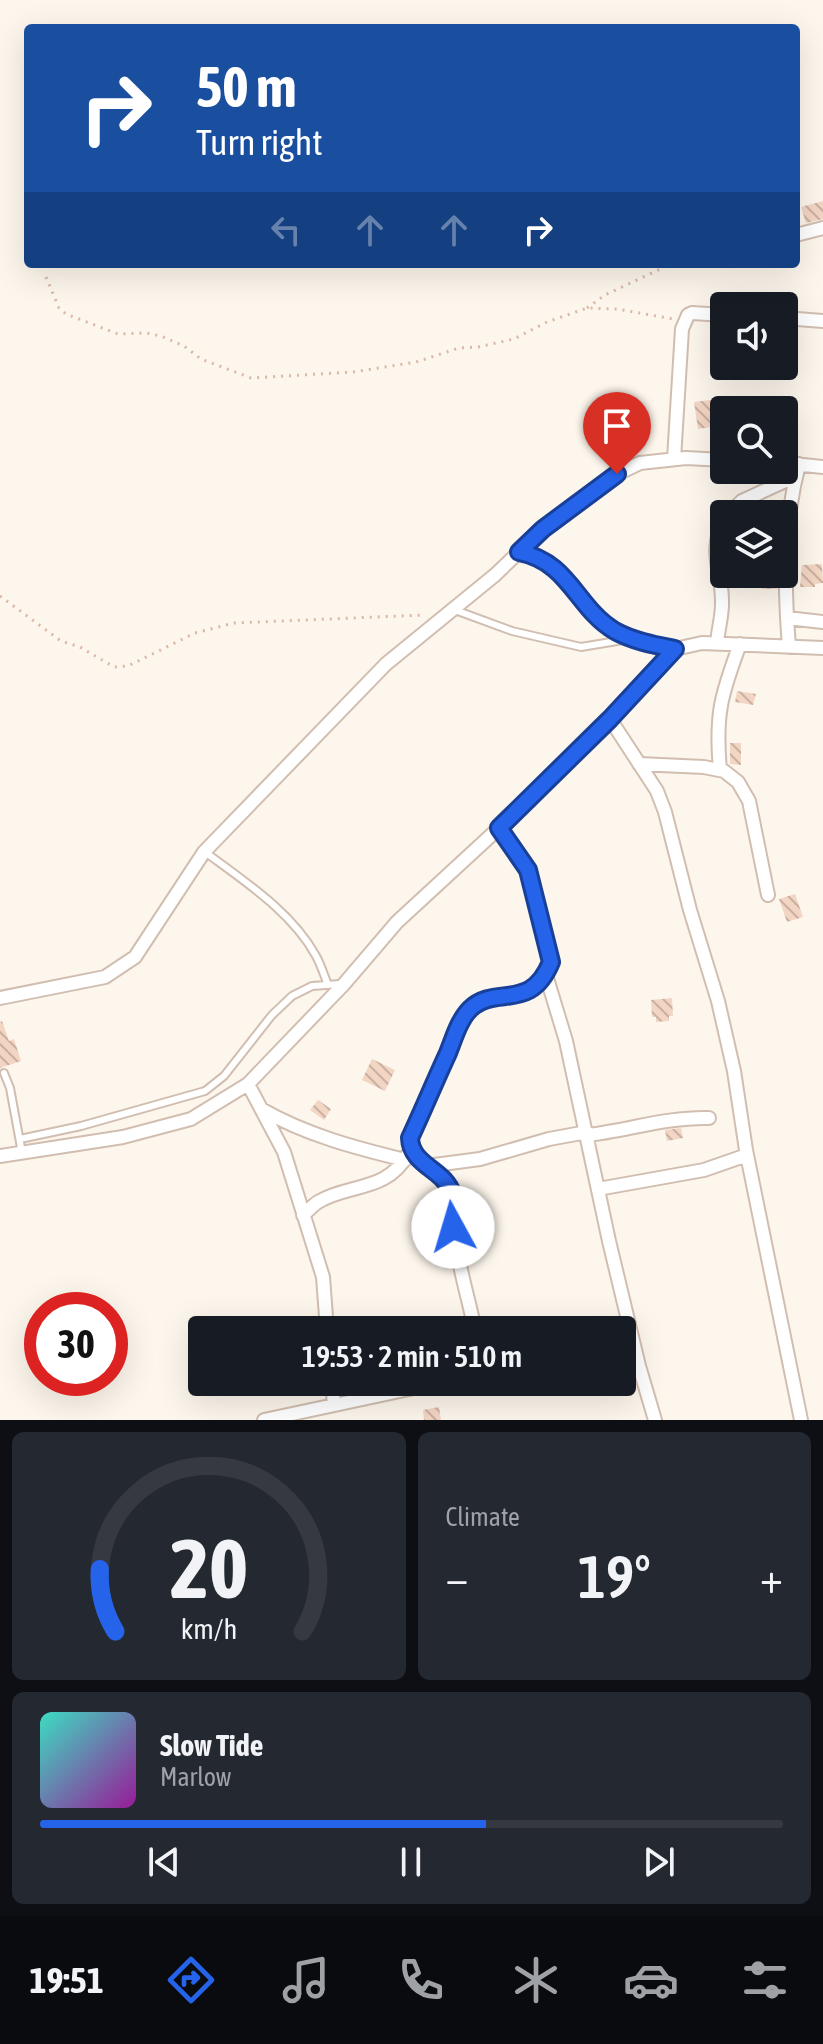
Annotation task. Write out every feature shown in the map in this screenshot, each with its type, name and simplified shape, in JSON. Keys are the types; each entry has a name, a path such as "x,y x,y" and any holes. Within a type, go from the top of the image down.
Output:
{"street":[{"path":"800,234 823,228"},
{"path":"674,459 681,336 685,321 692,313 710,314"},
{"path":"798,319 823,321"},
{"path":"0,998 105,977 135,957 204,852 386,664 543,529 617,474 640,463 674,459 710,460"},
{"path":"798,470 823,467"},
{"path":"744,500 773,484"},
{"path":"789,647 785,545 794,484"},
{"path":"519,552 537,556 552,565 614,631 675,649"},
{"path":"717,643 722,602 720,588"},
{"path":"787,618 823,622"},
{"path":"0,1156 123,1137 191,1119 248,1084 344,984 397,922 610,719 675,649 717,643 823,648"},
{"path":"720,770 718,724 721,696 740,644"},
{"path":"610,719 657,791 718,1001 801,1420"},
{"path":"639,764 688,765 720,770 738,782 749,801 768,895"},
{"path":"303,1215 318,1202 385,1177 408,1154 410,1138 463,1018 479,1003 535,987 546,975 551,962 534,886 528,870 499,828"},
{"path":"546,975 566,1041 587,1133 623,1316"},
{"path":"248,1084 284,1152 323,1277 326,1316"},
{"path":"261,1109 282,1121 333,1141 408,1154 443,1178 452,1192 453,1227 472,1316"},
{"path":"427,1166 480,1159 549,1139 614,1132 664,1120 709,1118"},
{"path":"598,1189 704,1170 747,1155"},
{"path":"636,1367 655,1420"},
{"path":"333,1396 334,1405"},
{"path":"264,1420 376,1396"}],"lane":[{"path":"450,612 581,647 633,639"},
{"path":"204,852 255,889 298,930 316,955 328,985"},
{"path":"20,1139 81,1126 205,1091 224,1076 272,1015 292,996 312,986 344,984"},
{"path":"4,1073 10,1088 22,1153"}],"path":[{"path":"46,277 59,308 66,314 118,334 161,336 184,346 201,359 251,378 353,372 416,362 459,348 514,339 547,322 587,308 605,295 662,268"},
{"path":"587,308 617,309 685,321"},
{"path":"0,596 61,641 80,647 114,667 128,666 195,633 234,623 450,612"}],"building":[{"path":"823,201 823,219 806,223 801,207"},
{"path":"710,400 710,427 698,429 694,402"},
{"path":"822,564 823,583 815,584 815,587 800,587 802,565"},
{"path":"737,691 756,694 753,705 735,702"},
{"path":"730,743 741,743 741,765 730,764"},
{"path":"795,894 803,917 787,922 779,899"},
{"path":"672,998 673,1016 669,1016 669,1021 656,1022 656,1017 652,1017 651,1000"},
{"path":"0,1022 9,1041 14,1039 21,1061 0,1068"},
{"path":"372,1059 395,1070 385,1091 362,1080"},
{"path":"318,1100 331,1109 324,1120 310,1110"},
{"path":"681,1128 683,1138 667,1141 665,1130"},
{"path":"439,1407 441,1420 424,1420 423,1410"}],"route":[{"path":"453,1227 452,1192 443,1178 420,1161 411,1149 410,1138 463,1018 479,1003 535,987 546,975 551,962 528,870 499,828 610,719 675,649 614,631 552,565 537,556 519,552 543,529 617,474"}]}
